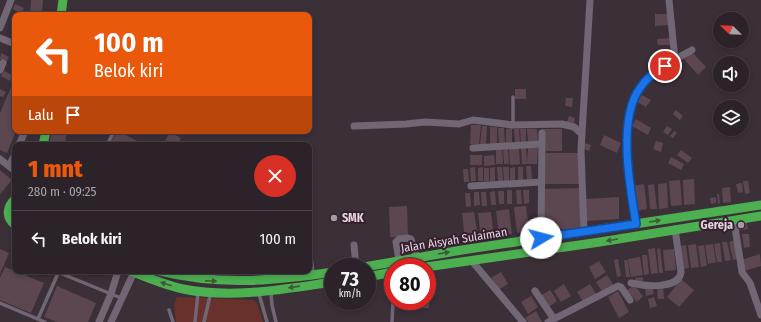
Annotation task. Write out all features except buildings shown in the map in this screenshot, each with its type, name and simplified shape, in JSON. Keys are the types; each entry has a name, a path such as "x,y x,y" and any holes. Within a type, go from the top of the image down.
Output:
{"main road":[{"path":"61,12 63,0"},
{"path":"12,202 4,216 12,223"},
{"name":"Jalan Aisyah Sulaiman","path":"417,258 761,205"},
{"name":"Jalan Aisyah Sulaiman","path":"436,265 600,242 761,216"},
{"path":"172,274 189,278 225,281 260,280 324,273"},
{"path":"139,274 183,289 226,294 258,292 324,284"},
{"path":"319,274 324,278"}],"street":[{"path":"0,28 11,0"},
{"path":"584,232 582,134 590,0"},
{"path":"669,0 675,60"},
{"path":"0,38 12,43"},
{"path":"636,224 629,179 627,150 628,128 633,101 644,81 692,50"},
{"path":"354,126 399,125 425,122 459,124 473,120 513,124 562,124 574,127 582,134"},
{"path":"541,238 542,133"},
{"path":"473,148 542,144"},
{"path":"0,159 12,169"},
{"path":"471,186 542,182"},
{"path":"734,221 742,272 750,283 761,315"},
{"path":"631,283 643,286 665,284 675,282 680,277 681,272 675,229"},
{"path":"399,258 396,242 399,239 408,238 411,239 417,258"},
{"path":"354,246 355,258"},
{"path":"470,260 523,322"},
{"path":"99,322 111,294 117,274"},
{"path":"111,322 132,274"},
{"path":"535,291 551,320 618,286 621,287 630,300"}],"lane":[{"path":"513,98 513,124"},
{"path":"312,252 319,274"},
{"path":"38,319 57,274"},
{"path":"63,274 122,299"},
{"path":"271,290 272,306 276,322"},
{"path":"194,322 198,291"},
{"path":"258,292 267,322"},
{"path":"204,322 210,293"},
{"path":"0,303 45,322"},
{"path":"169,310 173,322"},
{"path":"392,322 393,310"}],"shaded area":[{"path":"177,297 253,300 257,303 263,322 176,322 174,305"}],"traffic: fast":[{"path":"61,12 63,0"},
{"path":"44,142 45,134"},
{"path":"12,203 8,212 12,222"},
{"path":"376,265 462,250 761,205"},
{"path":"436,266 600,242 761,216"},
{"path":"172,274 203,279 267,280 324,273"},
{"path":"139,274 183,289 221,293 258,292 324,283"},
{"path":"376,275 384,274"}],"place":[{"name":"SMK","path":"334,218"},
{"name":"Gereja","path":"741,225"}],"route":[{"path":"541,238 636,224 629,179 627,150 630,114 633,101 644,81 665,66"}]}
